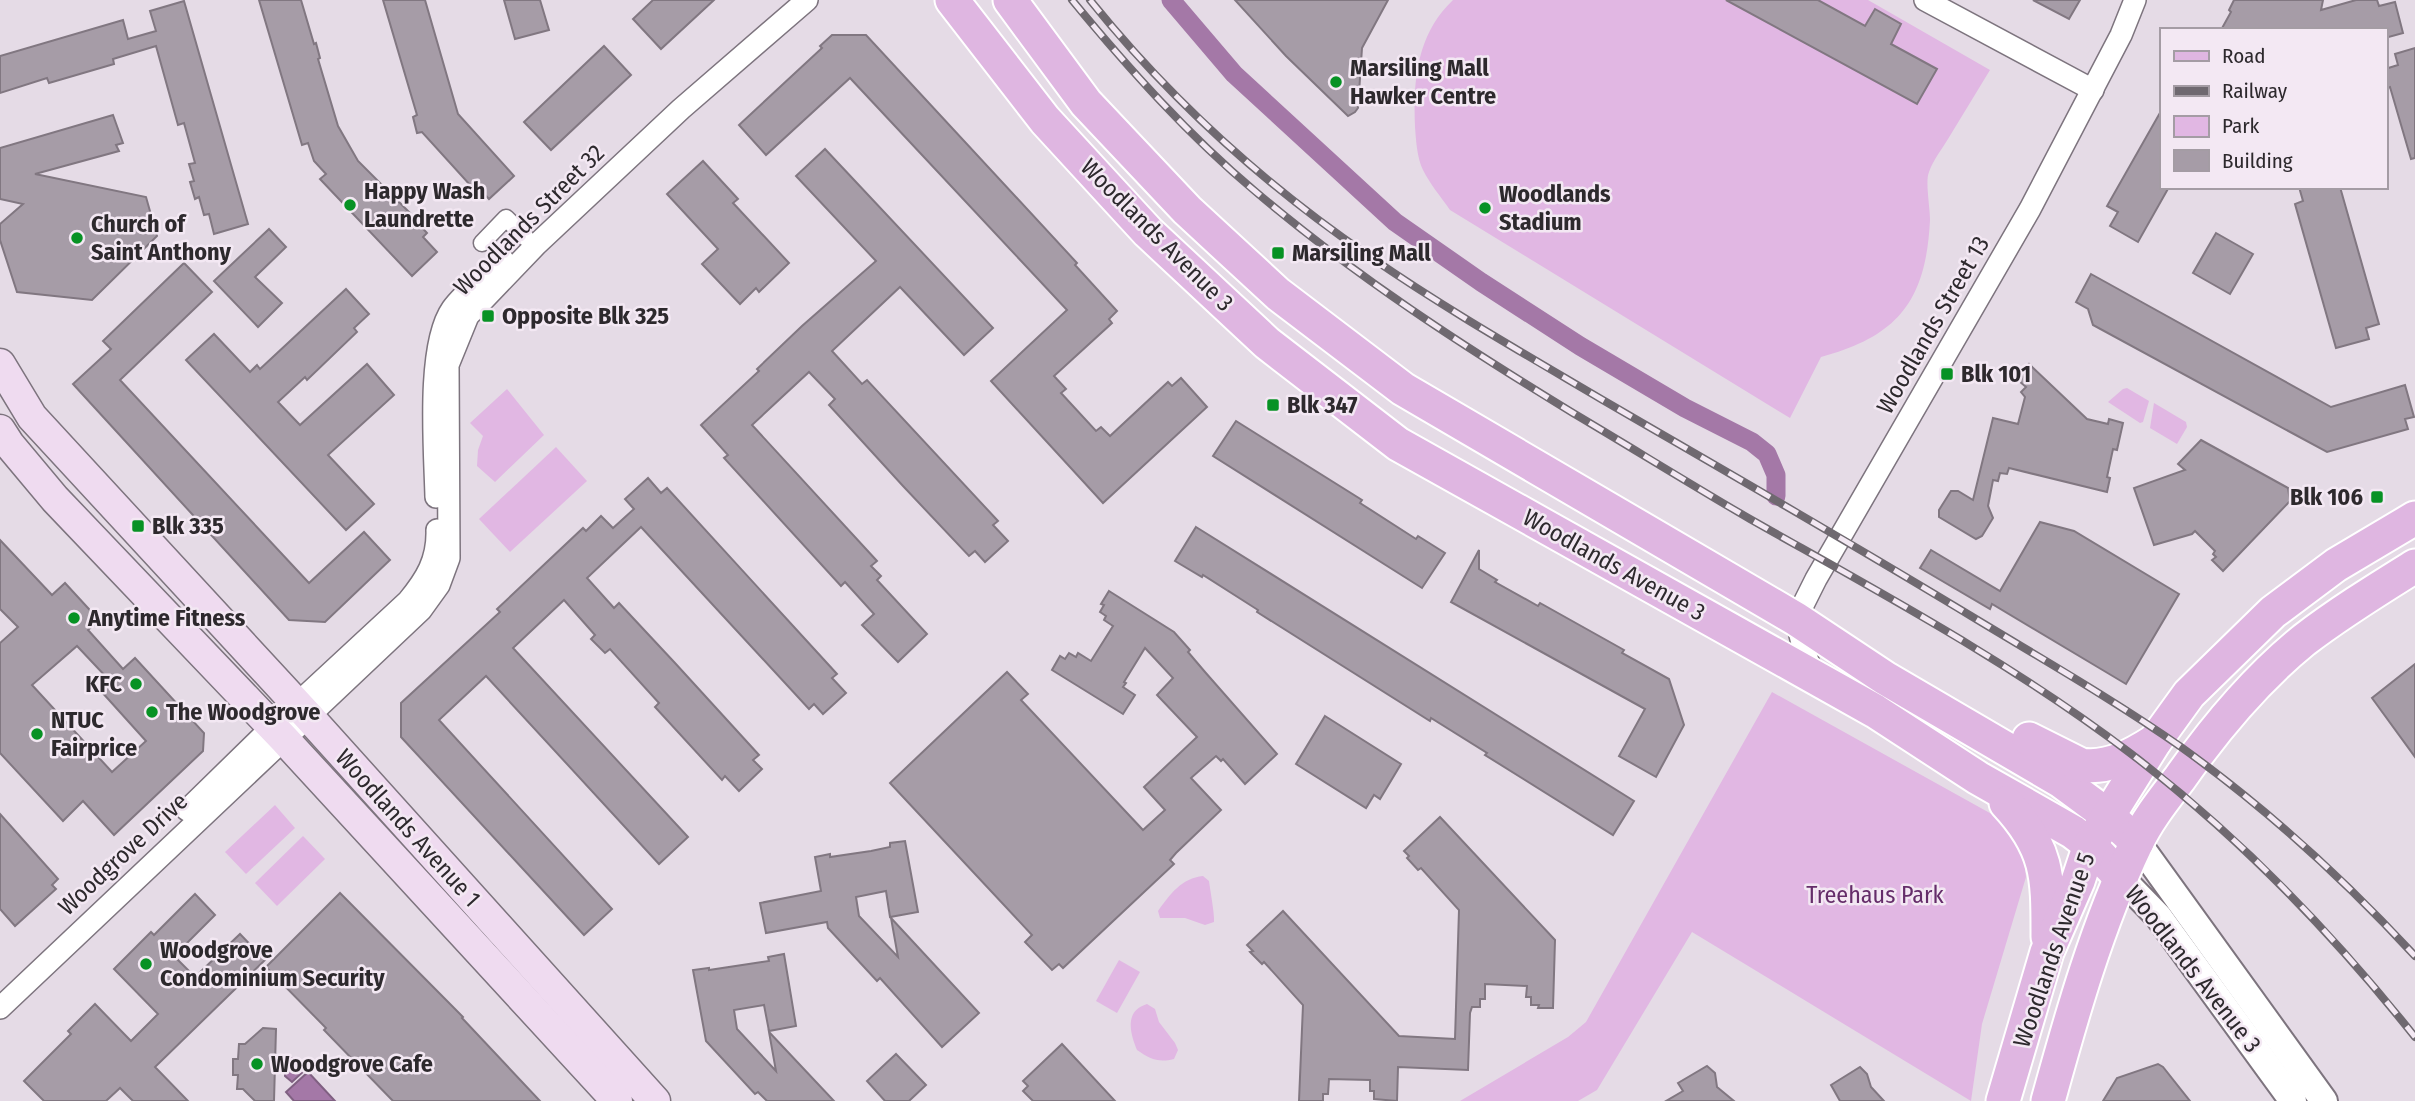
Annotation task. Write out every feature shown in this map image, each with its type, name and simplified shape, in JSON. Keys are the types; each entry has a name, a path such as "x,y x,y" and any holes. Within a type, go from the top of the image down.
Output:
{"main road":[{"name":"Woodlands Avenue 3","path":"952,0 1045,120 1138,222 1267,343 1398,444 1875,711 1979,778 2073,832 2090,845 2121,878"},
{"name":"Woodlands Avenue 3","path":"1010,0 1086,103 1187,211 1278,294 1403,389 1796,619 1885,678 2061,781 2107,815 2137,842"},
{"name":"Woodlands Avenue 1","path":"0,364 32,417 302,710 655,1101"},
{"name":"Woodlands Avenue 1","path":"0,430 55,499 278,733 617,1101"},
{"path":"1528,517 1511,495 1516,478 1527,473 1552,477"},
{"name":"Woodlands Avenue 5","path":"2003,1101 2047,952 2078,881 2090,845 2155,741 2189,694 2273,612 2336,565 2415,518"},
{"name":"Woodlands Avenue 5","path":"2048,1101 2093,948 2137,842 2152,816 2202,746 2265,677 2305,640 2415,566"},
{"path":"1826,639 2081,765 2098,766 2115,762 2155,741"},
{"path":"1979,778 2015,813 2037,845 2048,887 2047,952"}],"street":[{"name":"Woodlands Street 32","path":"278,733 408,601 426,579 437,546 433,397 440,341 451,310 786,0"},
{"name":"Woodlands Street 32","path":"302,710 421,610 439,584 449,558 448,365 468,316 537,244 681,109 807,0"},
{"path":"1925,0 2093,90"},
{"name":"Woodlands Street 13","path":"1796,619 1816,579 2030,209 2121,35 2135,0"},
{"path":"482,243 506,218 526,238"},
{"path":"1796,619 1814,676"},
{"name":"Woodgrove Drive","path":"0,988 66,934 278,733"},
{"name":"Woodlands Avenue 3","path":"2137,842 2324,1101"},
{"name":"Woodlands Avenue 3","path":"2121,878 2158,916 2293,1101"},
{"name":"Woodgrove Drive","path":"0,1008 46,952"}],"green space":[{"path":"1453,0 1726,0 1917,104 1937,69 1891,44 1901,24 1875,9 1865,26 1818,0 1868,0 1990,70 1929,172 1930,220 1927,248 1914,293 1903,311 1889,326 1870,338 1821,357 1790,418 1450,210 1429,180 1418,155 1415,92 1425,43 1441,13"},
{"path":"2127,388 2149,401 2143,422 2140,423 2108,402"},
{"path":"507,389 544,435 495,482 477,466 478,450 483,436 470,423"},
{"path":"2154,403 2186,422 2187,427 2177,444 2150,428"},
{"path":"556,447 587,481 510,552 479,519"},
{"name":"Treehaus Park","path":"1772,692 1997,817 2019,844 2026,877 1982,1024 1971,1101 1692,932 1597,1090 1578,1101 1460,1101 1568,1037 1586,1022"},
{"path":"275,805 295,828 246,874 225,852"},
{"path":"303,836 325,859 277,906 255,883"},
{"path":"1203,876 1209,881 1214,922 1205,925 1185,918 1160,918 1158,911 1177,888 1189,880"},
{"path":"1119,960 1140,972 1117,1013 1096,1001"},
{"path":"1147,1004 1155,1009 1159,1022 1175,1043 1178,1050 1174,1059 1154,1059 1137,1050 1132,1037 1132,1017 1140,1007"}],"shaded area":[{"path":"291,1058 306,1069 292,1082 285,1076 285,1063"},
{"path":"308,1072 335,1101 294,1101 286,1092"}],"building":[{"path":"259,0 301,0 314,44 316,43 320,58 318,59 338,126 358,161 415,218 427,233 423,237 437,252 412,276 320,179 326,174 314,161 308,143 302,145"},
{"path":"383,0 425,0 458,114 514,176 489,199 474,183 471,186 422,132 417,133 413,117 417,115"},
{"path":"504,0 540,0 549,30 515,39"},
{"path":"653,0 714,0 661,49 633,19"},
{"name":"Marsiling Mall Hawker Centre","path":"1235,0 1388,0 1362,48 1358,108 1355,112 1348,116 1286,56"},
{"path":"1726,0 1818,0 1865,26 1875,9 1901,24 1891,44 1937,69 1917,104"},
{"path":"2033,0 2080,0 2069,19"},
{"path":"2234,0 2323,0 2321,10 2356,0 2377,0 2379,6 2395,2 2403,33 2387,37 2387,28 2222,28 2231,12 2229,10"},
{"path":"184,1 248,224 214,234 209,214 204,215 199,197 195,199 189,164 195,163 184,123 178,125 156,46 113,59 114,64 49,83 47,78 0,93 0,56 123,20 128,39 156,31 150,11"},
{"path":"832,35 866,35 1077,263 1075,265 1117,311 1109,319 1112,323 1054,376 1066,389 1061,393 1096,431 1101,427 1110,436 1168,382 1172,386 1181,378 1207,407 1103,503 991,381 1067,310 850,78 766,155 739,125 822,48 820,46"},
{"path":"604,46 631,75 551,150 524,122"},
{"path":"2415,48 2415,158 2411,159 2390,87 2387,88 2387,68 2398,65 2395,54"},
{"path":"2160,113 2160,189 2168,189 2138,242 2110,226 2118,212 2107,206"},
{"name":"Church of Saint Anthony","path":"113,115 123,143 116,145 119,151 35,174 146,197 157,236 92,300 17,292 0,240 0,224 23,204 0,199 0,148"},
{"path":"825,149 993,328 964,355 900,287 832,351 862,384 867,380 998,521 993,525 1008,541 985,562 975,551 969,556 903,486 829,405 835,399 809,372 752,425 877,561 871,566 881,576 877,580 927,634 898,662 862,625 874,614 845,582 841,586 724,458 728,455 701,425 802,326 876,261 796,176"},
{"path":"703,161 738,199 733,203 789,263 759,292 756,288 740,304 702,264 718,249 667,194"},
{"path":"2300,189 2341,189 2379,324 2366,328 2369,339 2336,348 2295,204 2303,201"},
{"path":"269,229 286,247 255,277 282,303 258,327 214,281"},
{"path":"2216,233 2253,254 2230,294 2193,273"},
{"path":"184,263 212,292 120,380 309,583 364,532 390,560 325,622 289,620 73,384 111,349 103,341"},
{"path":"2091,274 2331,407 2405,385 2414,417 2405,419 2408,429 2327,452 2093,325 2088,309 2076,302"},
{"path":"346,289 369,314 354,328 357,332 307,380 305,377 278,402 300,425 367,364 394,395 328,455 374,504 346,530 186,360 214,334 250,372 257,365 260,369"},
{"path":"2029,364 2087,419 2108,424 2109,419 2123,423 2117,450 2113,449 2107,492 2009,468 2007,474 2000,473 1998,481 1993,480 1988,506 1993,518 1982,536 1976,539 1939,517 1939,510 1951,491 1958,491 1973,500 1993,418 2018,424 2025,397 2021,392 2026,387 2019,381 2023,377 2019,374"},
{"path":"1236,421 1362,500 1360,503 1416,539 1418,536 1445,553 1422,588 1213,456"},
{"path":"2201,440 2288,488 2290,501 2223,571 2212,560 2216,557 2213,554 2215,551 2195,531 2154,545 2134,488 2185,470 2178,464"},
{"path":"648,478 661,493 667,488 837,674 832,678 846,693 823,714 814,704 809,709 641,527 587,578 614,608 619,603 759,755 753,760 762,769 739,791 725,776 722,780 655,707 659,703 610,649 605,653 591,639 595,635 564,600 513,648 688,837 659,864 486,676 439,720 612,909 584,935 401,737 401,703 500,612 497,609 583,528 586,531 601,516 613,528 634,509 625,499"},
{"path":"2040,522 2074,531 2179,594 2126,684 1992,604 1990,609 1920,568 1931,550 2000,591"},
{"path":"1196,527 1634,801 1613,835 1485,755 1487,753 1431,718 1430,721 1257,612 1258,610 1203,575 1202,577 1175,561"},
{"name":"The Woodgrove","path":"0,540 52,595 65,583 99,620 88,630 123,669 135,658 204,733 203,751 114,835 83,801 63,821 0,753 0,643 18,627 0,609","holes":["77,646 110,681 100,690 146,741 112,772 32,685"]},
{"path":"1479,550 1479,569 1497,580 1495,582 1538,606 1540,603 1624,650 1622,653 1669,679 1684,725 1656,777 1619,756 1645,709 1451,602"},
{"path":"1109,591 1174,632 1190,650 1188,652 1277,754 1245,784 1223,759 1221,761 1216,756 1191,778 1221,810 1176,853 1170,860 1174,864 1063,968 1059,964 1052,970 1025,942 1032,935 890,783 1007,672 1028,694 1021,700 1143,830 1165,810 1144,787 1197,737 1157,695 1173,678 1145,648 1124,682 1126,683 1123,687 1135,695 1123,714 1052,670 1060,656 1065,659 1069,653 1076,657 1078,653 1091,661 1113,626 1104,620 1106,616 1100,612 1104,605 1101,604"},
{"path":"2415,664 2415,757 2372,698"},
{"path":"1325,716 1401,764 1380,799 1374,795 1366,808 1296,764"},
{"path":"0,814 58,879 52,885 56,889 15,926 0,909"},
{"path":"1440,817 1555,940 1553,1008 1531,1005 1531,997 1526,997 1527,986 1485,984 1485,999 1480,999 1480,1007 1472,1007 1470,1013 1468,1070 1398,1067 1397,1101 1374,1099 1374,1091 1370,1091 1370,1080 1329,1079 1328,1094 1323,1094 1323,1101 1299,1101 1303,1005 1264,962 1262,964 1250,952 1253,951 1247,945 1283,911 1399,1036 1455,1039 1459,910 1421,868 1418,870 1404,851"},
{"path":"905,841 918,912 890,917 886,891 856,897 859,916 898,957 891,918 979,1013 942,1047 880,978 877,981 828,928 827,922 766,933 760,903 821,891 815,857 871,851 890,847 890,843"},
{"path":"340,893 463,1017 540,1101 393,1101 324,1030 326,1028 266,967"},
{"path":"195,894 215,915 174,956 195,977 240,934 265,960 155,1067 188,1101 133,1101 120,1088 106,1101 44,1101 24,1081 71,1034 68,1031 95,1004 131,1041 158,1014 114,969 151,932 154,935"},
{"path":"784,954 796,1026 769,1031 764,1005 734,1010 737,1029 776,1071 769,1032 834,1101 767,1101 758,1092 755,1094 706,1041 693,970 769,961 768,957"},
{"path":"263,1028 276,1029 274,1101 255,1101 243,1089 237,1089 238,1075 233,1075 233,1059 238,1059 239,1044 245,1044"},
{"path":"1062,1044 1115,1101 1033,1101 1023,1091 1028,1086 1023,1081"},
{"path":"896,1054 926,1085 909,1101 885,1101 867,1081"},
{"path":"2158,1064 2190,1101 2103,1101 2117,1078"},
{"path":"1707,1066 1715,1073 1717,1087 1734,1101 1666,1101 1683,1091 1678,1083"},
{"path":"1860,1067 1867,1074 1871,1087 1884,1101 1840,1101 1831,1085"}],"waterway":[{"path":"1171,0 1234,74 1395,222 1580,346 1685,408 1752,442 1767,454 1776,475 1776,496"}],"railway":[{"path":"1072,0 1137,76 1207,148 1294,223 1371,281 1450,336 1573,413 1992,659 2130,753 2246,851 2350,959 2415,1037"},
{"path":"1090,0 1152,71 1220,138 1330,229 1484,330 1925,588 2156,730 2213,770 2274,820 2360,899 2415,956"}],"place":[{"name":"Marsiling Mall Hawker Centre","path":"1336,82"},
{"name":"Happy Wash Laundrette","path":"350,205"},
{"name":"Woodlands Stadium","path":"1485,208"},
{"name":"Church of Saint Anthony","path":"77,238"},
{"name":"Marsiling Mall","path":"1278,253"},
{"name":"Opposite Blk 325","path":"488,316"},
{"name":"Blk 101","path":"1947,374"},
{"name":"Blk 347","path":"1273,405"},
{"name":"Blk 106","path":"2377,497"},
{"name":"Blk 335","path":"138,526"},
{"name":"Anytime Fitness","path":"74,618"},
{"name":"KFC","path":"136,684"},
{"name":"The Woodgrove","path":"152,712"},
{"name":"NTUC Fairprice","path":"37,734"},
{"name":"Woodgrove Condominium Security","path":"146,964"},
{"name":"Woodgrove Cafe","path":"257,1064"}]}
